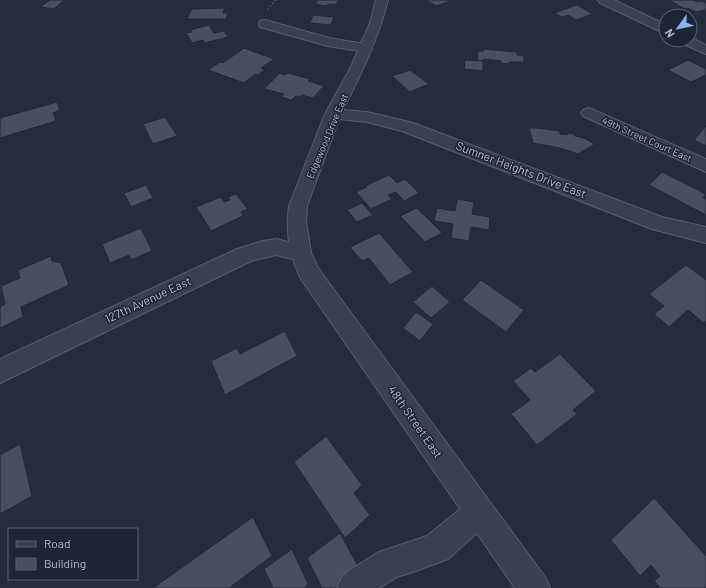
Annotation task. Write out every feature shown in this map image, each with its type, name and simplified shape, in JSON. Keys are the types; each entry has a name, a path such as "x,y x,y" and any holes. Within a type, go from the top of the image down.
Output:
{"street":[{"name":"Edgewood Drive East","path":"300,253 296,222 298,206 334,114 376,22 382,0"},
{"path":"604,0 658,26"},
{"path":"265,24 328,42 365,48"},
{"name":"49th Street Court East","path":"589,113 706,166"},
{"name":"Sumner Heights Drive East","path":"334,114 367,118 407,127 659,224 706,235"},
{"name":"127th Avenue East","path":"0,371 244,255 263,249 276,247 300,253"},
{"name":"48th Street East","path":"300,253 309,273 534,588"},
{"path":"353,588 361,581 390,563 413,557 436,548 479,512"}],"path":[{"path":"267,10 276,0"}],"building":[{"path":"50,0 64,0 54,9 40,7"},
{"path":"318,0 339,0 335,5 328,4 326,6 315,4"},
{"path":"426,0 449,0 451,1 436,6"},
{"path":"669,0 693,0 706,3 706,11 698,12 698,8 683,8"},
{"path":"577,5 593,14 576,20 568,15 562,17 554,13"},
{"path":"225,8 223,13 228,13 226,19 187,19 192,9"},
{"path":"313,15 334,17 331,25 310,23"},
{"path":"209,25 214,33 224,31 228,37 204,43 203,40 192,43 186,33 192,32 190,30"},
{"path":"244,48 274,59 261,68 265,70 258,75 255,74 244,83 208,70 220,62 223,63"},
{"path":"484,49 517,52 517,55 524,56 524,62 509,62 509,64 501,63 501,61 484,59 484,61 477,60 478,51 483,51"},
{"path":"465,60 483,61 483,71 464,69"},
{"path":"688,60 706,69 706,75 691,82 668,70"},
{"path":"410,70 429,84 410,92 392,76"},
{"path":"280,73 285,75 288,73 310,79 308,81 324,86 313,98 302,95 300,97 296,96 292,100 281,97 284,94 264,89"},
{"path":"57,102 60,110 53,113 56,121 0,138 0,118"},
{"path":"165,117 177,136 153,144 143,124"},
{"path":"706,126 706,146 694,140"},
{"path":"529,128 560,131 560,134 567,135 567,133 575,134 575,136 584,138 595,144 578,154 560,148 533,143"},
{"path":"662,172 706,194 703,198 706,199 706,215 649,185"},
{"path":"389,175 397,183 405,179 419,193 404,201 396,192 388,195 392,199 371,209 356,192 367,187 365,186"},
{"path":"146,185 153,198 131,207 124,193"},
{"path":"236,194 248,209 241,212 243,216 211,231 196,207 221,197 224,202 230,200 228,197"},
{"path":"457,199 474,202 472,214 490,217 489,230 471,227 469,241 451,238 453,224 434,221 437,208 455,211"},
{"path":"362,203 373,215 357,222 347,210"},
{"path":"417,208 442,233 425,242 400,216"},
{"path":"141,228 152,251 131,260 129,255 110,263 102,244"},
{"path":"379,233 413,272 390,285 369,258 362,261 350,247"},
{"path":"51,256 52,261 61,263 69,285 21,307 23,317 0,328 0,307 5,304 1,286 20,278 18,270"},
{"path":"686,265 706,280 706,321 704,323 688,310 669,327 654,314 664,306 649,294"},
{"path":"481,280 524,310 506,332 462,300"},
{"path":"432,286 450,302 431,318 413,302"},
{"path":"416,312 433,324 420,341 403,328"},
{"path":"285,331 297,356 225,395 211,361 237,348 240,354"},
{"path":"560,354 596,391 573,410 577,414 537,445 511,414 530,400 513,381 531,368 535,372"},
{"path":"326,436 362,485 354,493 370,515 345,538 294,462"},
{"path":"20,444 32,496 0,514 0,455"},
{"path":"654,498 706,556 706,588 661,588 654,581 660,576 651,565 640,576 611,540"},
{"path":"253,517 272,556 229,588 153,588"},
{"path":"340,533 359,568 335,588 322,588 307,558"},
{"path":"292,549 308,584 304,588 273,588 264,569"}]}
